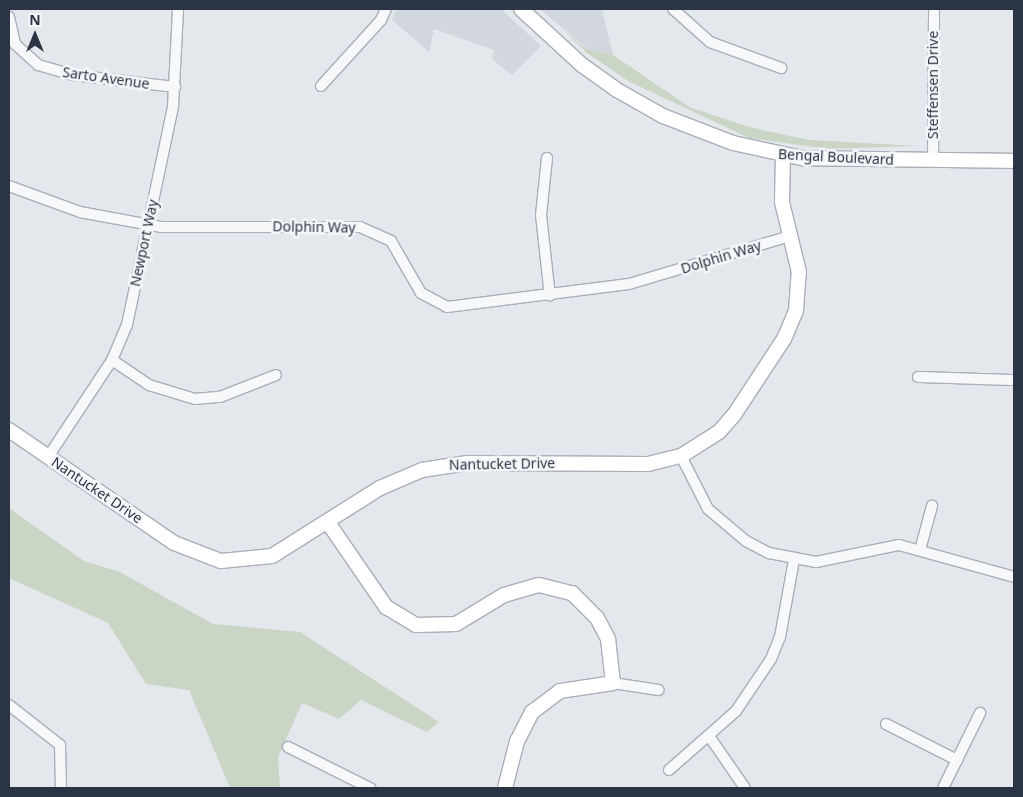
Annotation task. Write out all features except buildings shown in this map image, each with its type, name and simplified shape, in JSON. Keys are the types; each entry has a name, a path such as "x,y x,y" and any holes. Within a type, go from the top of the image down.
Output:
{"street":[{"name":"Newport Way","path":"48,457 112,360 127,324 175,87 178,9"},
{"path":"322,86 381,20 386,9"},
{"name":"Bengal Boulevard","path":"521,9 582,65 641,105 706,134 783,156 1014,160"},
{"path":"673,9 710,42 781,68"},
{"name":"Steffensen Drive","path":"933,160 934,9"},
{"name":"Sarto Avenue","path":"9,17 16,44 38,65 74,75 175,87"},
{"name":"Nantucket Drive","path":"9,430 174,543 222,561 272,556 329,524 400,477 444,465 648,464 680,456 719,432 734,415 787,332 799,292 790,236 782,202 783,156"},
{"path":"548,158 541,215 550,296"},
{"name":"Dolphin Way","path":"9,186 80,212 148,225 360,227 390,241 421,293 432,302 462,306 550,296 628,284 790,236"},
{"path":"112,360 149,385 195,399 220,397 276,375"},
{"path":"918,377 1014,380"},
{"path":"680,456 704,503 725,527 746,541 794,560 838,559 882,546 920,550 1014,577"},
{"path":"920,550 932,506"},
{"path":"329,524 386,607 416,625 456,624 520,588 538,585 572,593 604,628 613,683"},
{"path":"669,770 709,736 742,703 771,659 780,637 794,560"},
{"path":"505,788 517,741 532,712 560,691 613,683 658,690"},
{"path":"9,705 60,745 61,788"},
{"path":"943,788 980,714"},
{"path":"886,724 957,760"},
{"path":"709,736 745,788"},
{"path":"288,747 370,788"}],"shaded area":[{"path":"397,9 501,9 541,46 512,75 492,59 494,50 434,29 429,52 392,20"},
{"path":"540,9 602,9 613,55 587,49"}],"green space":[{"path":"561,28 586,49 613,55 691,108 753,128 810,140 916,146 829,149 749,138 628,81 587,53"},
{"path":"9,508 84,561 120,572 213,624 300,632 439,722 427,732 361,700 339,719 302,703 278,757 280,788 230,788 189,690 146,684 108,623 9,578"}]}
